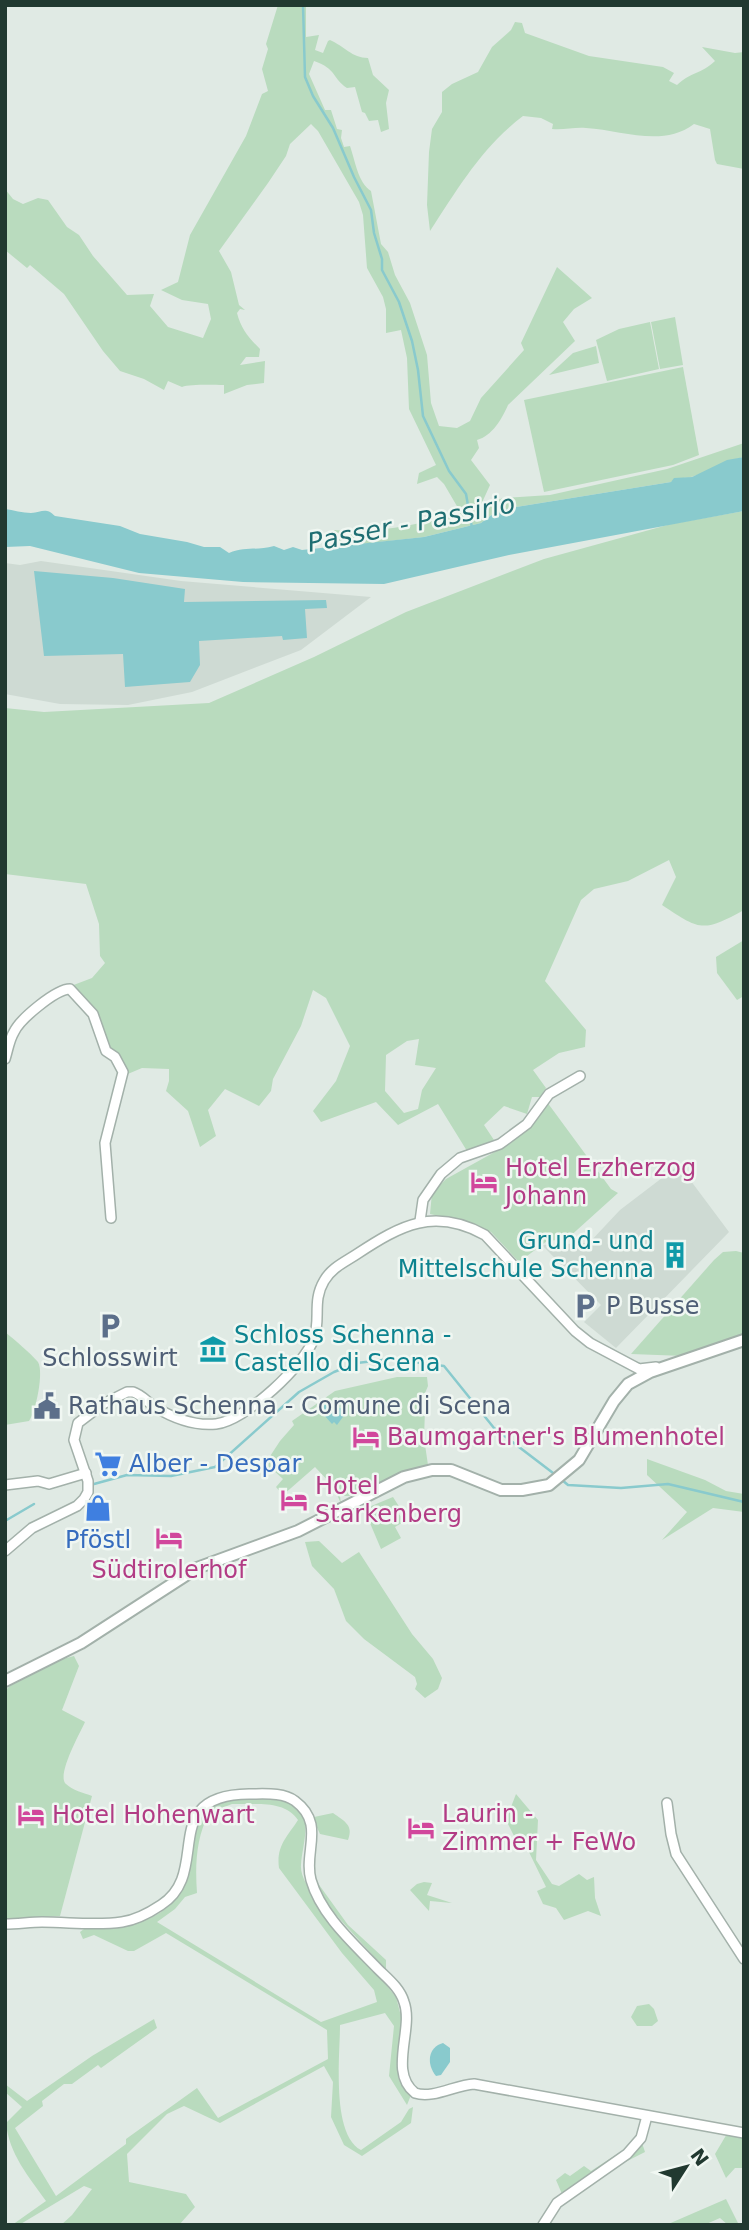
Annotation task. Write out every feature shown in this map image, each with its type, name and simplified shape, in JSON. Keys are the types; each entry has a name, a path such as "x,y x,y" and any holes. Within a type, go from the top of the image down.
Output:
{"street":[{"path":"5,1059 14,1031 54,994 70,989 93,1014 106,1051 115,1058 123,1076 105,1143 111,1218"},
{"path":"420,1221 424,1200 441,1174 460,1158 500,1144 527,1124 549,1094 580,1076"},
{"path":"5,1550 32,1528 81,1503 86,1496 87,1477 74,1440 75,1430 82,1418 119,1396 133,1392 163,1411 193,1422 215,1424 244,1414 275,1387 310,1346 317,1327 315,1311 318,1294 329,1273 405,1225 420,1221 470,1227 485,1236 575,1331 590,1343 639,1369 671,1365"},
{"path":"5,1681 81,1643 197,1568 298,1531 404,1477 432,1470 451,1470 501,1490 537,1489 554,1482 585,1452 619,1393 632,1381 650,1372 744,1340"},
{"path":"622,1359 632,1381"},
{"path":"5,1485 38,1481 52,1483 87,1477"},
{"path":"5,1924 122,1922 142,1916 170,1900 178,1888 183,1877 192,1824 200,1810 211,1801 238,1794 286,1797 303,1808 312,1826 308,1870 311,1883 321,1902 339,1929 393,1985 405,2002 407,2020 402,2060 403,2076 411,2089 422,2095 474,2084 744,2133"},
{"path":"667,1802 676,1854 744,1959"},
{"path":"543,2225 557,2203 637,2145 647,2116"}],"shaded area":[{"path":"41,561 181,581 371,597 301,650 192,692 128,705 60,704 5,694 5,563 20,565"},
{"path":"679,1165 729,1232 616,1348 584,1322 601,1305 542,1245 589,1243 620,1210"}],"green space":[{"path":"278,5 306,5 306,37 319,35 315,50 323,53 330,40 353,54 368,58 373,75 389,90 386,103 389,129 381,132 378,120 369,121 362,112 355,87 347,88 331,70 314,61 309,74 325,110 331,110 337,129 342,130 344,147 350,146 360,177 371,191 381,244 388,252 395,275 410,303 427,355 431,403 439,426 457,428 470,421 481,398 524,350 521,343 557,267 592,298 574,309 563,322 575,341 508,405 492,431 477,440 479,448 471,460 490,485 480,507 503,498 550,495 667,469 744,443 744,457 671,482 510,508 494,513 481,523 424,537 335,547 334,530 382,529 461,513 437,477 417,484 419,473 436,465 409,409 407,358 401,330 386,333 383,297 367,268 363,215 359,202 318,131 311,124 290,144 286,156 219,251 231,272 239,305 245,310 240,309 237,313 241,324 260,349 259,357 246,357 240,365 265,361 264,383 247,385 224,394 224,385 182,387 168,381 164,390 144,379 120,371 64,294 30,265 27,268 5,250 5,189 13,199 23,204 38,198 48,200 67,227 79,235 93,256 127,295 154,294 150,306 168,327 203,338 211,319 208,304 182,300 161,290 178,282 190,235 246,136 262,94 268,91 262,69 268,49 266,44"},
{"path":"515,22 522,23 525,33 589,56 663,67 674,73 669,81 677,85 715,61 702,47 744,52 744,169 717,164 710,129 694,124 669,135 642,136 586,128 552,129 553,124 541,118 523,116 483,155 430,231 427,205 429,152 432,129 442,112 442,92 452,84 478,72 492,47 511,30"},
{"path":"675,317 683,365 660,369 651,322"},
{"path":"650,322 659,369 607,381 596,340 619,329"},
{"path":"596,346 599,363 549,375 573,353"},
{"path":"683,367 699,455 673,465 544,492 524,400"},
{"path":"744,511 744,910 719,922 702,926 685,920 662,905 676,877 669,860 628,881 594,889 581,900 545,981 586,1030 585,1047 559,1053 533,1070 546,1088 540,1097 532,1097 527,1114 504,1106 484,1125 494,1140 467,1151 438,1104 398,1125 376,1102 321,1122 313,1111 336,1081 350,1046 326,998 313,990 301,1026 273,1079 271,1091 259,1106 225,1089 208,1110 216,1136 200,1147 188,1111 166,1091 169,1069 142,1068 123,1076 106,1051 93,1014 63,989 92,978 105,963 100,956 99,924 86,884 5,874 5,708 44,712 209,703 314,657 406,612 544,559 671,524","holes":["419,1039 415,1065 436,1068 422,1090 418,1109 404,1113 385,1091 386,1055 407,1041"]},
{"path":"744,940 744,996 737,1000 717,973 716,957"},
{"path":"547,1102 611,1189 618,1193 567,1239 547,1241 519,1262 491,1232 470,1223 430,1214 432,1193 446,1179 511,1143 534,1121"},
{"path":"723,1252 744,1253 744,1335 684,1356 631,1354 714,1260"},
{"path":"5,1332 38,1362 40,1382 37,1401 29,1421 5,1425"},
{"path":"397,1377 427,1377 428,1386 420,1405 425,1410 424,1438 428,1465 349,1496 340,1496 341,1504 334,1487 315,1467 283,1495 276,1487 283,1479 272,1469 267,1473 263,1467 294,1425 292,1421 335,1391"},
{"path":"647,1459 705,1480 726,1491 744,1494 744,1512 713,1508 662,1540 687,1512 647,1475"},
{"path":"393,1497 400,1508 396,1511 405,1521 395,1527 401,1538 381,1549 364,1509"},
{"path":"319,1541 342,1563 359,1552 412,1634 433,1659 442,1678 438,1689 425,1698 415,1689 415,1677 364,1639 346,1621 334,1589 312,1566 305,1542"},
{"path":"74,1656 79,1666 62,1710 85,1722 66,1764 64,1779 71,1788 92,1796 60,1916 5,1919 5,1691 20,1678 37,1669"},
{"path":"516,1794 538,1820 536,1860 552,1884 559,1886 579,1874 587,1880 594,1877 595,1898 601,1916 588,1911 564,1920 556,1908 543,1904 537,1891 546,1887 528,1850 519,1846 506,1820"},
{"path":"227,1799 283,1800 301,1810 306,1826 301,1865 305,1881 313,1896 396,1997 402,2020 398,2077 403,2088 411,2095 407,2105 389,2076 394,2026 385,2013 340,2025 339,2093 345,2128 351,2141 361,2150 401,2122 413,2107 411,2123 362,2156 344,2145 331,2117 333,2082 324,2066 220,2123 184,2106 167,2114 127,2154 129,2182 186,2194 195,2207 179,2225 61,2225 92,2189 84,2186 19,2225 12,2225 46,2201 21,2165 11,2145 6,2123 22,2107 5,2092 5,2084 27,2101 92,2056 154,2019 157,2028 101,2068 98,2065 72,2084 64,2084 42,2101 43,2106 15,2128 56,2196 126,2144 126,2139 197,2088 218,2118 328,2059 327,2030 166,1933 134,1951 128,1951 94,1935 83,1939 80,1932 92,1923 93,1927 131,1924 155,1916 166,1909 175,1900 186,1879 200,1816 209,1807","holes":["232,1804 277,1806 292,1813 298,1820 281,1848 279,1868 342,1953 374,1990 377,2002 321,2022 157,1922 175,1909 185,1897 197,1893 197,1852 201,1832 209,1813"]},
{"path":"333,1813 349,1827 348,1840 320,1834 314,1817"},
{"path":"317,1882 348,1925 386,1960 386,1970 328,1906"},
{"path":"424,1882 432,1883 427,1895 452,1903 430,1901 429,1911 410,1890"},
{"path":"649,2004 658,2021 652,2026 637,2026 631,2017 637,2006"},
{"path":"728,2132 744,2135 744,2168 735,2168 726,2178 715,2154"},
{"path":"634,2143 642,2143 645,2152 562,2194 556,2180 565,2173 570,2176 584,2166 591,2171"},
{"path":"726,2199 739,2225 728,2225 720,2218 704,2225 666,2225"}],"water":[{"path":"744,457 744,511 509,555 384,584 243,582 139,573 30,546 5,547 5,509 28,513 46,511 55,516 120,526 140,534 204,547 220,547 229,553 274,546 284,550 293,547 302,550 424,537 481,523 494,513 510,508 671,482 674,478 692,477 727,460"},
{"path":"34,571 113,578 185,589 184,602 326,600 327,608 305,609 307,638 283,640 282,636 199,641 200,665 190,682 125,687 123,654 44,656"},
{"path":"323,1404 348,1410 337,1425 334,1422 332,1424 324,1415"},
{"path":"443,2043 450,2048 450,2062 441,2075 436,2076 430,2056 434,2048"}],"waterway":[{"name":"Passer - Passirio","path":"303,5 305,77 313,96 333,128 371,210 382,270 399,302 412,341 423,416 449,471 466,494 472,528"},
{"path":"94,1484 127,1475 171,1476 215,1467 299,1392 334,1372 357,1363 391,1359 444,1366 494,1428 557,1476"},
{"path":"562,1480 568,1485 621,1488 668,1484 744,1502"},
{"path":"5,1521 34,1504"}],"place":[{"name":"Hotel Erzherzog Johann","path":"484,1182"},
{"name":"Grund- und Mittelschule Schenna","path":"675,1255"},
{"name":"P Busse","path":"585,1306"},
{"name":"Schlosswirt","path":"110,1326"},
{"name":"Schloss Schenna - Castello di Scena","path":"213,1349"},
{"name":"Rathaus Schenna - Comune di Scena","path":"47,1406"},
{"name":"Baumgartner's Blumenhotel","path":"366,1437"},
{"name":"Alber - Despar","path":"108,1464"},
{"name":"Hotel Starkenberg","path":"294,1500"},
{"name":"Pföstl","path":"98,1508"},
{"name":"Südtirolerhof","path":"169,1538"},
{"name":"Hotel Hohenwart","path":"31,1815"},
{"name":"Laurin - Zimmer + FeWo","path":"421,1828"}]}
